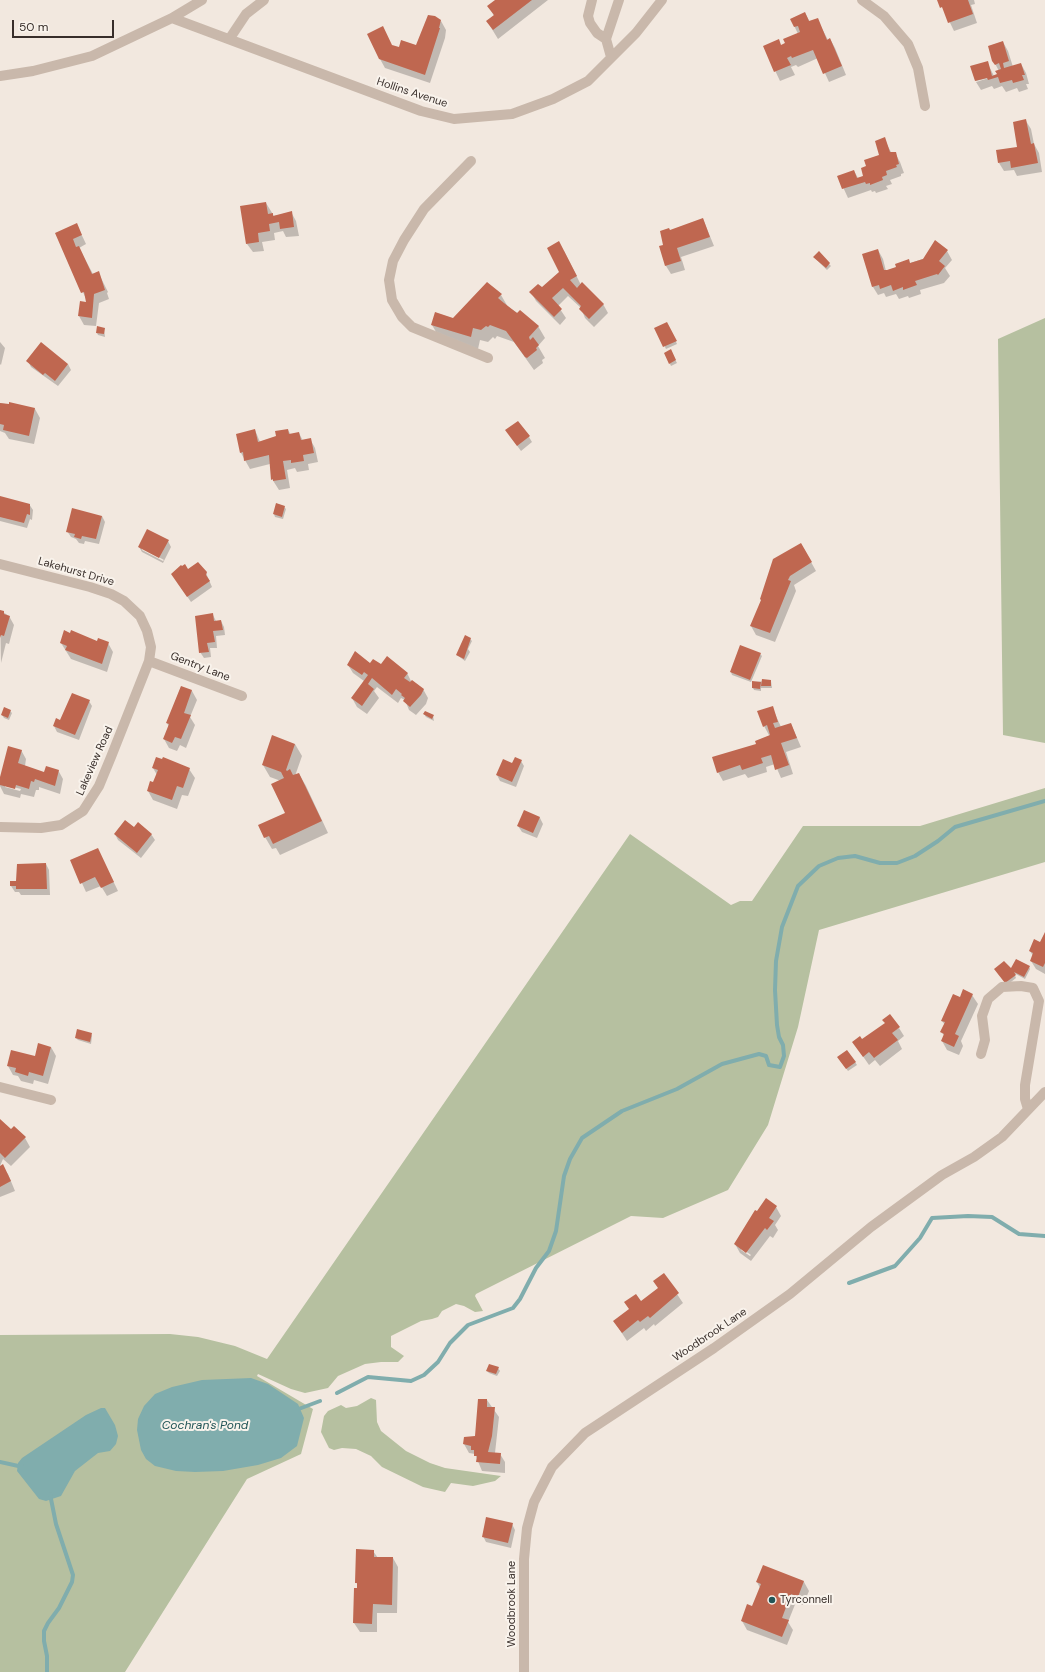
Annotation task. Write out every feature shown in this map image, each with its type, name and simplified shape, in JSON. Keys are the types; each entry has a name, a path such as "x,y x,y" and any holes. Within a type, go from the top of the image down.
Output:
{"street":[{"path":"0,76 33,71 92,56 172,18 202,0"},
{"path":"230,38 246,14 264,0"},
{"path":"592,0 588,16 597,33 606,39"},
{"path":"611,57 606,39 619,0"},
{"name":"Hollins Avenue","path":"172,18 230,38 421,110 454,119 512,114 554,99 588,82 636,33 662,0"},
{"path":"862,0 884,16 908,44 918,68 925,106"},
{"path":"471,161 424,209 404,240 393,261 389,280 392,300 402,317 412,327 488,358"},
{"name":"Lakehurst Drive","path":"0,564 90,587 111,594 124,601 140,616 147,631 151,647 149,661"},
{"name":"Gentry Lane","path":"149,661 242,696"},
{"name":"Lakeview Road","path":"0,827 41,828 61,825 83,811 90,802 102,778 149,661"},
{"path":"981,1054 985,1040 982,1016 988,999 1002,987 1021,986 1032,988 1039,1001 1025,1085 1025,1099 1028,1109"},
{"path":"0,1087 52,1100"},
{"name":"Woodbrook Lane","path":"524,1672 524,1560 527,1528 534,1502 552,1468 585,1433 714,1348 790,1294 871,1227 942,1175 974,1157 1002,1137 1045,1092"}],"green space":[{"path":"1045,318 1045,743 1003,735 998,339"},
{"path":"1045,788 1045,862 819,930 798,1027 768,1125 728,1190 663,1218 631,1216 476,1294 475,1296 483,1311 475,1312 464,1306 456,1304 442,1311 438,1317 421,1321 391,1336 391,1347 404,1356 398,1362 365,1364 338,1376 328,1388 305,1393 291,1389 258,1374 257,1376 313,1409 301,1454 247,1479 125,1672 0,1672 0,1335 170,1334 198,1337 235,1346 267,1359 630,834 731,905 740,901 752,901 803,826 920,826"},
{"path":"371,1398 376,1400 377,1422 381,1431 406,1451 430,1463 445,1468 501,1476 495,1481 473,1486 451,1483 445,1492 423,1487 382,1467 371,1456 356,1449 342,1448 334,1450 329,1448 321,1432 324,1416 328,1411 341,1405 346,1408 357,1406"}],"water":[{"name":"Cochran's Pond","path":"251,1378 268,1384 298,1404 304,1418 297,1446 281,1458 258,1465 223,1471 176,1471 155,1466 146,1459 141,1450 137,1430 138,1419 144,1406 155,1394 172,1387 202,1380"},
{"path":"101,1408 105,1408 115,1425 118,1436 116,1444 110,1451 98,1453 75,1471 61,1496 46,1501 39,1499 17,1471 18,1463 22,1458 86,1415"}],"building":[{"path":"495,0 532,0 493,30 486,21 494,15 487,6"},
{"path":"937,0 968,0 973,14 948,23 942,7 940,8"},
{"path":"805,12 809,21 818,18 827,40 830,38 842,66 823,74 813,50 792,58 791,56 787,58 791,65 774,72 763,46 779,39 781,45 785,43 783,39 800,32 798,26 794,27 790,19"},
{"path":"428,15 435,16 441,20 440,28 425,75 379,59 367,34 383,26 392,45 399,47 401,40 416,45"},
{"path":"1003,41 1009,61 1003,63 1004,68 1021,63 1025,75 1022,75 1024,80 1013,83 1012,80 1000,83 998,77 988,80 987,78 975,81 970,66 988,61 992,76 997,74 995,71 1001,69 999,63 995,65 992,61 988,46"},
{"path":"1026,119 1031,144 1034,143 1038,163 1011,168 1010,161 998,163 996,150 1017,147 1013,122"},
{"path":"885,137 890,152 896,152 899,164 896,165 897,167 886,171 887,175 882,177 883,180 870,185 870,183 866,184 865,182 842,189 837,176 854,170 857,178 863,176 861,168 866,166 864,160 879,155 875,141"},
{"path":"266,202 268,214 273,213 273,216 292,211 294,227 280,229 279,222 269,224 270,231 258,233 259,242 246,244 240,206"},
{"path":"703,218 710,237 677,248 681,261 665,266 659,246 663,245 660,231 669,228 670,230"},
{"path":"77,223 82,235 73,239 76,247 79,246 92,274 99,271 105,290 94,294 92,318 78,316 80,301 86,302 84,292 81,293 55,233"},
{"path":"935,240 948,250 939,261 945,266 938,275 937,274 915,281 917,285 903,290 903,287 893,291 891,285 880,289 879,285 872,287 862,254 878,249 884,270 887,270 896,267 895,264 909,259 910,263 923,259"},
{"path":"559,241 577,276 570,280 577,288 582,282 604,304 589,319 579,309 581,306 563,288 552,298 562,309 554,317 529,292 538,284 542,287 559,272 547,248"},
{"path":"819,251 830,263 826,268 813,257"},
{"path":"487,282 502,294 498,298 517,313 520,310 539,326 529,337 530,340 533,337 539,345 536,348 537,350 527,358 506,331 490,325 481,330 473,328 471,337 431,325 435,312 453,318"},
{"path":"667,322 677,341 663,347 654,328"},
{"path":"97,326 105,328 104,334 96,333"},
{"path":"41,342 68,364 55,381 45,373 43,375 26,361"},
{"path":"671,349 676,360 669,364 664,353"},
{"path":"9,402 35,408 29,436 3,430 4,425 0,424 0,403 9,404"},
{"path":"518,421 530,436 517,446 505,430"},
{"path":"255,429 258,442 276,436 275,431 288,429 289,434 299,432 301,440 311,438 314,453 303,455 304,461 291,463 291,460 283,461 286,479 273,481 273,479 271,480 269,455 244,461 243,452 240,453 236,434"},
{"path":"0,496 30,504 30,515 27,514 24,523 0,517"},
{"path":"276,503 285,506 282,517 273,514"},
{"path":"72,508 102,516 96,539 82,536 81,539 74,537 75,534 66,532"},
{"path":"147,529 169,540 159,558 138,547"},
{"path":"801,543 812,562 790,576 788,580 791,581 770,633 750,626 761,600 760,599 773,559"},
{"path":"198,562 207,572 206,575 210,581 187,597 171,574 181,565 182,566 185,564 188,569"},
{"path":"0,610 4,611 4,614 10,616 4,636 1,635 0,638"},
{"path":"213,613 214,621 221,620 223,630 213,631 215,642 207,643 209,652 199,653 195,616"},
{"path":"64,630 70,633 71,630 97,641 98,638 109,642 102,664 65,650 67,646 60,643"},
{"path":"465,635 471,638 464,659 456,655"},
{"path":"740,645 761,653 750,680 730,672"},
{"path":"355,651 370,663 373,659 381,664 387,656 408,673 404,678 410,682 412,680 424,689 421,695 410,707 403,701 405,698 396,689 392,695 372,678 368,684 374,689 362,706 351,698 368,675 364,672 362,675 347,665"},
{"path":"762,679 771,680 771,686 761,686"},
{"path":"752,681 761,682 760,689 752,688"},
{"path":"181,686 192,690 184,713 191,715 181,739 175,737 172,743 163,739 169,724 166,723"},
{"path":"72,693 90,700 75,735 53,726 56,718 60,720"},
{"path":"773,706 778,722 773,723 775,728 791,723 797,738 781,743 789,765 775,770 771,755 761,758 763,763 742,770 740,765 717,773 712,757 756,744 755,741 770,735 767,725 763,727 757,711"},
{"path":"4,707 11,710 8,718 1,715"},
{"path":"425,711 434,715 432,719 423,714"},
{"path":"272,735 295,744 286,770 287,771 290,769 293,775 299,773 322,821 273,844 269,836 264,838 258,825 285,813 271,784 284,778 281,772 262,765"},
{"path":"8,746 22,750 18,763 44,772 46,766 59,770 55,786 35,779 34,782 31,781 29,789 16,785 15,789 0,785 0,777"},
{"path":"156,757 162,759 163,757 190,768 183,788 177,786 172,800 147,791 150,781 153,782 158,770 152,768"},
{"path":"515,757 522,760 512,782 496,775 503,759 512,763"},
{"path":"524,810 540,817 533,833 517,826"},
{"path":"125,820 134,827 138,822 152,834 137,853 114,834"},
{"path":"98,848 114,882 101,888 95,877 80,884 70,860"},
{"path":"46,863 47,889 16,889 16,886 10,886 10,881 16,881 17,864"},
{"path":"1045,932 1045,963 1043,967 1030,961 1033,953 1029,951 1034,939 1040,942"},
{"path":"1016,959 1030,966 1024,977 1014,972 1016,975 1005,983 994,969 1004,961 1011,968"},
{"path":"963,989 973,994 955,1034 959,1036 954,1047 941,1041 944,1034 940,1032 945,1022 941,1021 953,994 960,997"},
{"path":"890,1014 900,1027 892,1033 898,1040 874,1058 869,1052 863,1057 852,1042 860,1036 862,1039 885,1023 882,1020"},
{"path":"77,1029 92,1033 90,1042 75,1038"},
{"path":"38,1043 51,1047 43,1076 29,1072 28,1076 15,1072 16,1068 7,1066 11,1050 35,1056"},
{"path":"847,1050 856,1062 846,1069 837,1057"},
{"path":"0,1119 11,1129 14,1126 26,1137 5,1158 0,1153"},
{"path":"3,1164 11,1181 0,1187 0,1166"},
{"path":"766,1198 777,1206 769,1218 774,1221 767,1230 765,1228 746,1253 734,1244 755,1210 757,1211"},
{"path":"664,1273 679,1293 650,1318 648,1316 640,1322 638,1320 622,1333 613,1321 629,1309 624,1302 636,1294 641,1301 658,1288 653,1281"},
{"path":"489,1364 499,1367 496,1374 486,1371"},
{"path":"478,1399 487,1399 487,1407 495,1407 492,1436 488,1452 501,1453 500,1464 476,1462 477,1456 474,1456 474,1450 471,1450 471,1446 463,1444 464,1437 475,1436"},
{"path":"486,1517 513,1523 508,1543 482,1537"},
{"path":"356,1549 374,1550 374,1557 393,1557 392,1605 373,1604 372,1624 353,1623 354,1588 357,1588 357,1583 355,1583"},
{"name":"Tyrconnell","path":"763,1565 804,1581 798,1597 791,1594 782,1618 789,1620 782,1637 741,1621 747,1604 752,1606 761,1584 756,1582"}],"waterway":[{"path":"337,1393 368,1377 411,1381 424,1375 438,1362 450,1343 468,1325 513,1308 520,1299 536,1268 549,1251 556,1231 564,1176 570,1159 582,1138 622,1111 677,1089 722,1064 759,1054 766,1056 769,1065 780,1067 784,1056 783,1045 779,1037 777,1025 775,990 776,961 782,927 798,886 819,866 838,858 855,856 880,863 897,863 915,856 938,841 955,827 1045,801"},
{"path":"849,1283 895,1266 920,1238 932,1218 968,1216 992,1217 1019,1234 1045,1236"},
{"path":"296,1410 320,1401"},
{"path":"0,1462 23,1467"},
{"path":"47,1672 44,1631 59,1608 72,1582 73,1575 56,1524 50,1494"}],"place":[{"name":"Tyrconnell","path":"772,1600"}]}
